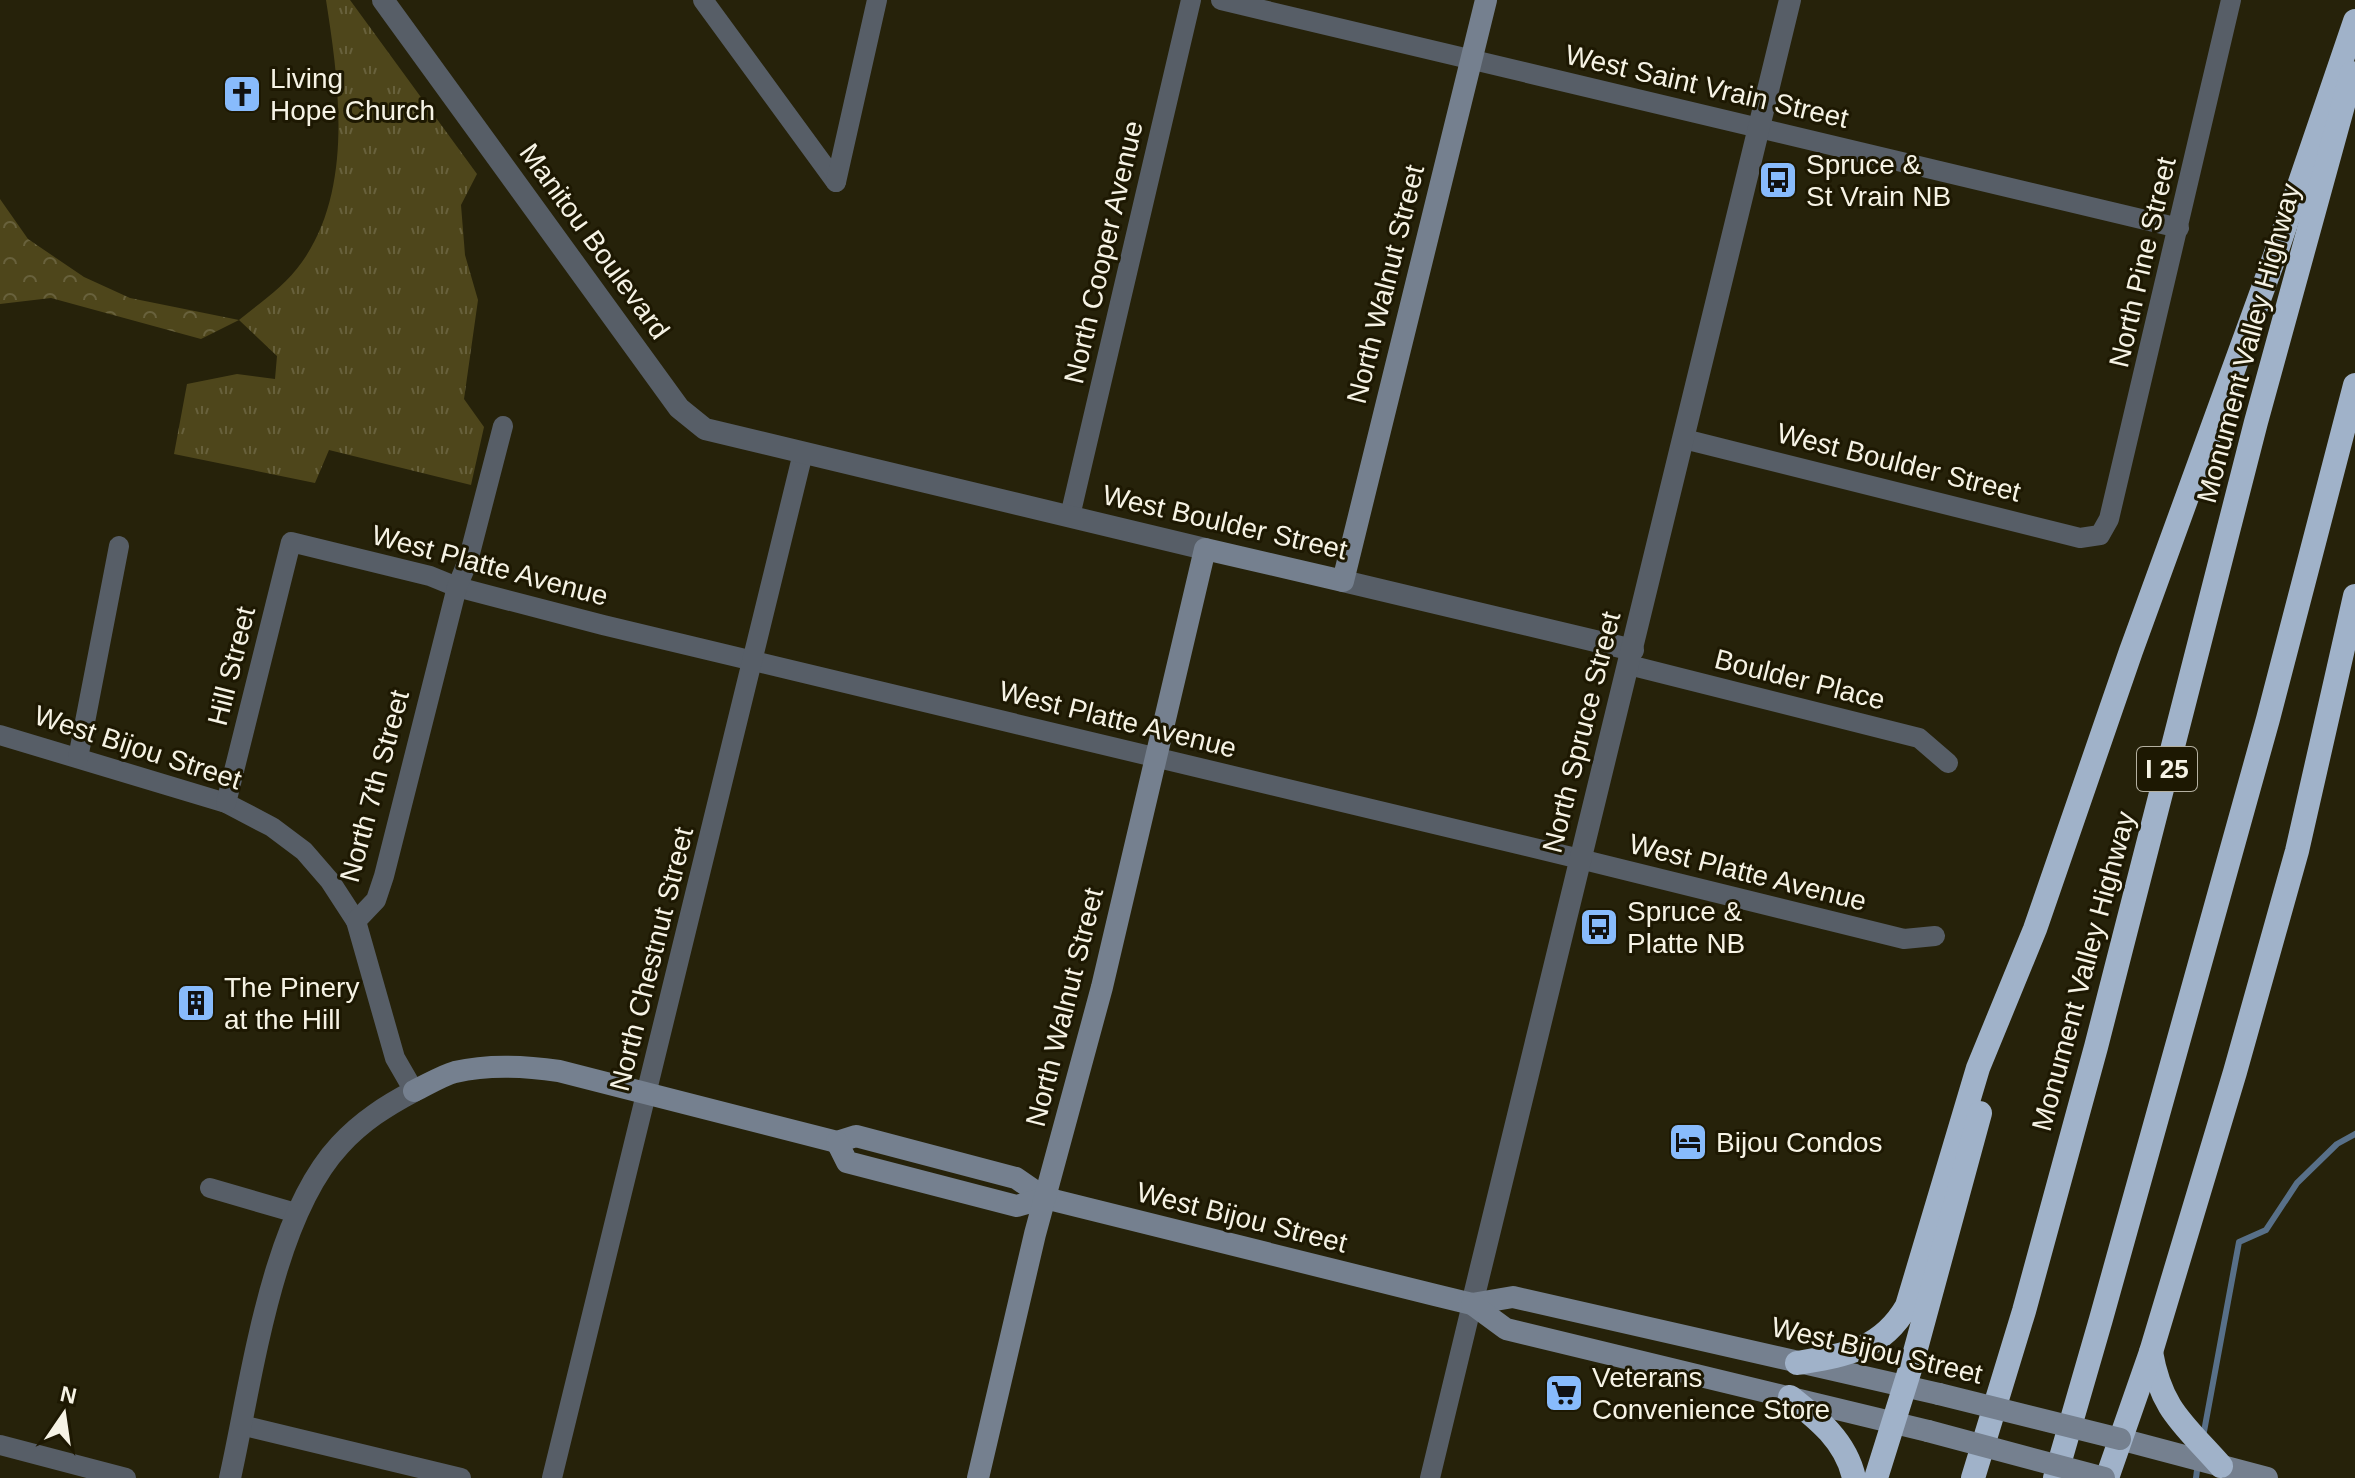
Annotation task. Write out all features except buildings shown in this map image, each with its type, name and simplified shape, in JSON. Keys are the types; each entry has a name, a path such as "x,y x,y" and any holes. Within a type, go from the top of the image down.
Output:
{"highway":[{"path":"1797,1363 1854,1352 1876,1341 1897,1323 1907,1306 1978,1068 2019,968 2277,250 2355,21"},
{"name":"Monument Valley Highway","path":"1973,1478 2032,1282 2256,422 2355,59"},
{"path":"2055,1478 2268,719 2355,385"},
{"path":"2106,1478 2151,1352 2235,1072 2297,851 2355,596"},
{"path":"1876,1478 1905,1385 2019,968"},
{"path":"2151,1352 2163,1396 2175,1416 2221,1466"},
{"path":"1790,1397 1835,1437 1846,1452 1854,1478"}],"main road":[{"name":"North Walnut Street","path":"1343,581 1486,0"},
{"name":"North Walnut Street","path":"978,1478 1045,1198 1102,987 1205,549"},
{"name":"West Boulder Street","path":"1205,549 1343,581"},
{"name":"West Bijou Street","path":"414,1091 453,1073 491,1067 559,1071 837,1142 847,1162 1017,1206 1045,1198 1472,1304 1506,1329 1928,1431 2106,1478"},
{"name":"West Bijou Street","path":"1472,1304 1513,1297 1905,1385 2267,1478"}],"street":[{"name":"Manitou Boulevard","path":"383,0 679,408 705,429 803,453"},
{"path":"703,0 836,182 877,0"},
{"name":"North Cooper Avenue","path":"1070,516 1191,0"},
{"name":"West Saint Vrain Street","path":"1221,0 2179,228"},
{"name":"North Spruce Street","path":"1430,1478 1790,0"},
{"name":"North Pine Street","path":"2100,535 2109,519 2231,0"},
{"name":"North 7th Street","path":"414,1091 395,1058 356,921 376,900 384,876 457,587 468,561 503,426"},
{"name":"West Boulder Street","path":"1684,439 2080,538 2100,535"},
{"name":"West Boulder Street","path":"803,453 1205,549"},
{"name":"North Chestnut Street","path":"552,1478 803,453"},
{"name":"West Platte Avenue","path":"291,542 430,576 457,587 603,625 1904,939 1935,936"},
{"name":"Hill Street","path":"226,803 291,542"},
{"path":"78,758 119,546"},
{"name":"West Boulder Street","path":"1343,581 1631,658"},
{"name":"Boulder Place","path":"1631,658 1919,738 1948,763"},
{"name":"West Bijou Street","path":"0,735 226,803 272,827 304,851 330,881 356,921"},
{"path":"230,1478 267,1304 296,1213 338,1146 373,1114 414,1091"},
{"path":"210,1188 296,1213"},
{"path":"241,1425 461,1478"},
{"path":"0,1445 126,1478"}],"green space":[{"path":"326,0 350,0 477,174 461,205 465,255 478,300 464,399 484,427 471,485 329,450 315,483 174,454 187,384 237,374 275,379 277,356 239,320 280,286 302,262 330,202 336,169 338,100"},
{"path":"0,199 28,239 84,277 130,298 239,320 201,339 51,298 0,304"}],"waterway":[{"path":"2203,1437 2239,1242 2266,1230 2297,1183 2337,1144 2355,1134"},
{"path":"2196,1478 2198,1463"}],"place":[{"name":"Living Hope Church","path":"242,94"},
{"name":"Spruce & St Vrain NB","path":"1778,180"},
{"name":"Spruce & Platte NB","path":"1599,927"},
{"name":"The Pinery at the Hill","path":"196,1003"},
{"name":"Bijou Condos","path":"1688,1142"},
{"name":"Veterans Convenience Store","path":"1564,1393"}]}
